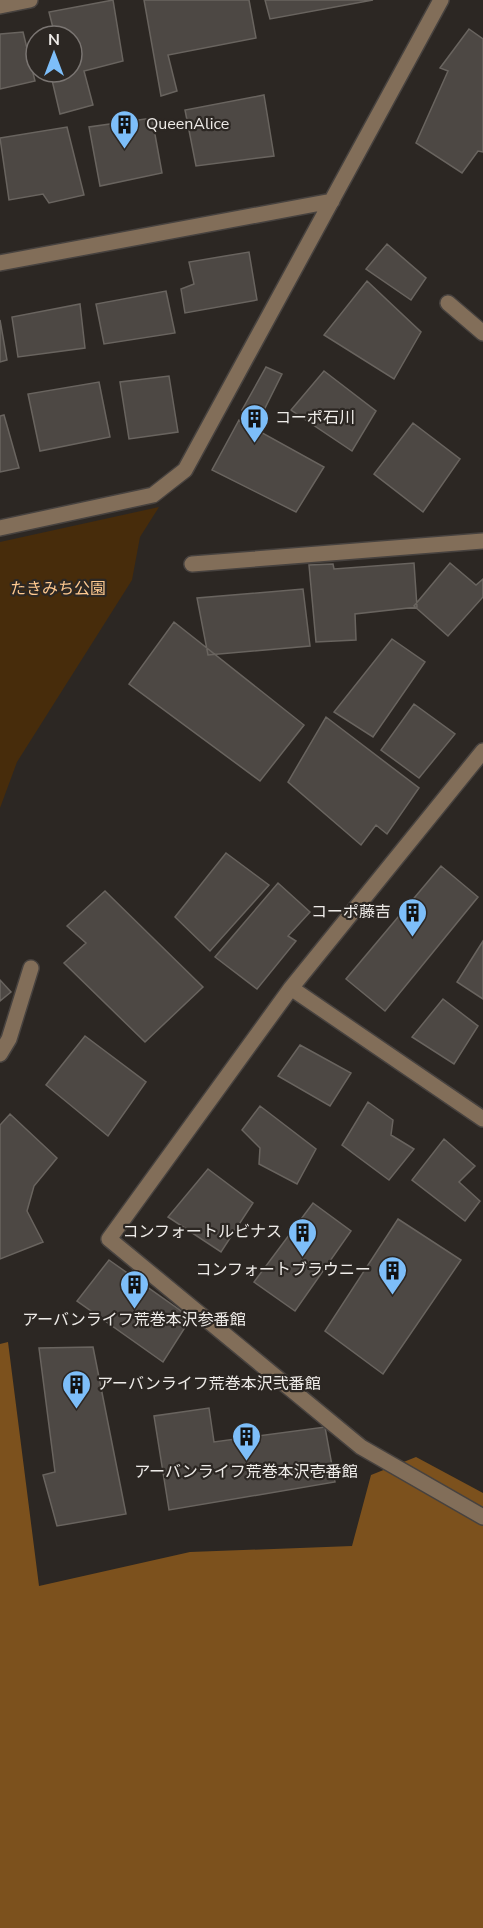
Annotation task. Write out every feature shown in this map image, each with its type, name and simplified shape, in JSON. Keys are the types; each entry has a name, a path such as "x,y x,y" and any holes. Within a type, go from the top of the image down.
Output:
{"street":[{"path":"0,6 30,0"},
{"path":"0,528 153,495 185,470 441,0"},
{"path":"0,263 332,201"},
{"path":"448,303 483,333"},
{"path":"192,564 483,541"},
{"path":"483,751 291,988 109,1239 361,1447 483,1517"},
{"path":"0,1054 9,1039 31,968"},
{"path":"291,988 483,1119"}],"green space":[{"name":"たきみち公園","path":"159,507 140,537 132,580 17,762 0,808 0,542"}],"shaded area":[{"path":"8,1342 39,1586 190,1552 352,1546 371,1475 416,1457 483,1493 483,1928 0,1928 0,1344"}],"building":[{"path":"113,0 123,61 84,71 84,24 52,24 49,12"},
{"path":"144,0 249,0 256,38 168,55 177,91 161,96"},
{"path":"265,0 373,0 270,19"},
{"path":"469,29 483,39 483,152 478,151 462,173 416,143 448,71 440,68"},
{"path":"23,32 24,84 0,89 0,34"},
{"path":"84,71 93,105 60,114 53,84 84,84"},
{"path":"264,95 274,156 196,166 185,110"},
{"name":"QueenAlice","path":"152,118 162,173 100,186 89,127"},
{"path":"67,127 84,195 49,203 43,194 9,200 0,138"},
{"path":"387,244 426,278 411,300 366,269"},
{"path":"249,252 257,300 185,313 181,289 194,284 189,262"},
{"path":"367,281 421,332 394,379 324,335"},
{"path":"166,291 175,333 104,344 96,304"},
{"path":"80,304 85,348 18,357 12,317"},
{"path":"0,320 7,360 0,362"},
{"path":"266,367 282,374 261,416 242,410"},
{"path":"324,371 376,411 352,451 291,410"},
{"path":"169,376 178,432 129,439 120,382"},
{"path":"99,382 110,437 40,451 28,394"},
{"path":"4,415 19,468 0,472 0,416"},
{"name":"コーポ石川","path":"239,420 324,467 296,512 212,470"},
{"path":"413,423 460,459 423,512 374,474"},
{"path":"414,563 417,607 355,614 356,640 316,642 309,565 333,564 334,569"},
{"path":"450,563 476,585 483,579 483,597 448,636 414,606"},
{"path":"303,589 310,646 208,655 197,598"},
{"path":"174,622 304,725 260,781 129,684"},
{"path":"392,639 425,662 373,737 334,712"},
{"path":"414,704 455,734 419,778 381,750"},
{"path":"326,717 419,788 387,834 376,825 361,845 288,782"},
{"path":"226,853 269,885 210,951 175,917"},
{"name":"コーポ藤吉","path":"441,866 478,897 385,1011 346,979"},
{"path":"278,883 310,912 288,936 296,941 257,989 215,957"},
{"path":"105,891 203,987 145,1042 64,963 86,943 67,926"},
{"path":"483,941 483,999 457,982"},
{"path":"0,980 11,992 0,1001"},
{"path":"443,999 478,1026 454,1064 412,1037"},
{"path":"85,1036 146,1082 108,1136 46,1085"},
{"path":"300,1045 351,1073 330,1106 278,1076"},
{"path":"368,1102 393,1120 391,1135 414,1149 389,1180 342,1145"},
{"path":"260,1106 316,1149 297,1184 259,1164 260,1148 242,1130"},
{"path":"10,1114 57,1158 34,1186 27,1211 43,1242 0,1259 0,1125"},
{"path":"444,1139 475,1166 459,1182 480,1201 465,1221 412,1180"},
{"path":"208,1169 253,1203 221,1252 168,1217"},
{"name":"コンフォートルビナス","path":"313,1203 351,1231 295,1311 254,1282"},
{"name":"コンフォートブラウニー","path":"398,1219 461,1260 383,1374 325,1331"},
{"name":"アーバンライフ荒巻本沢参番館","path":"109,1260 191,1318 163,1362 77,1301"},
{"name":"アーバンライフ荒巻本沢弐番館","path":"93,1347 126,1514 57,1526 43,1475 55,1472 39,1348"},
{"name":"アーバンライフ荒巻本沢壱番館","path":"209,1408 214,1442 325,1427 335,1482 169,1510 154,1416"}],"place":[{"name":"QueenAlice","path":"125,150"},
{"name":"コーポ石川","path":"254,444"},
{"name":"コーポ藤吉","path":"412,938"},
{"name":"コンフォートルビナス","path":"303,1258"},
{"name":"コンフォートブラウニー","path":"392,1296"},
{"name":"アーバンライフ荒巻本沢参番館","path":"134,1310"},
{"name":"アーバンライフ荒巻本沢弐番館","path":"76,1410"},
{"name":"アーバンライフ荒巻本沢壱番館","path":"246,1462"}]}
